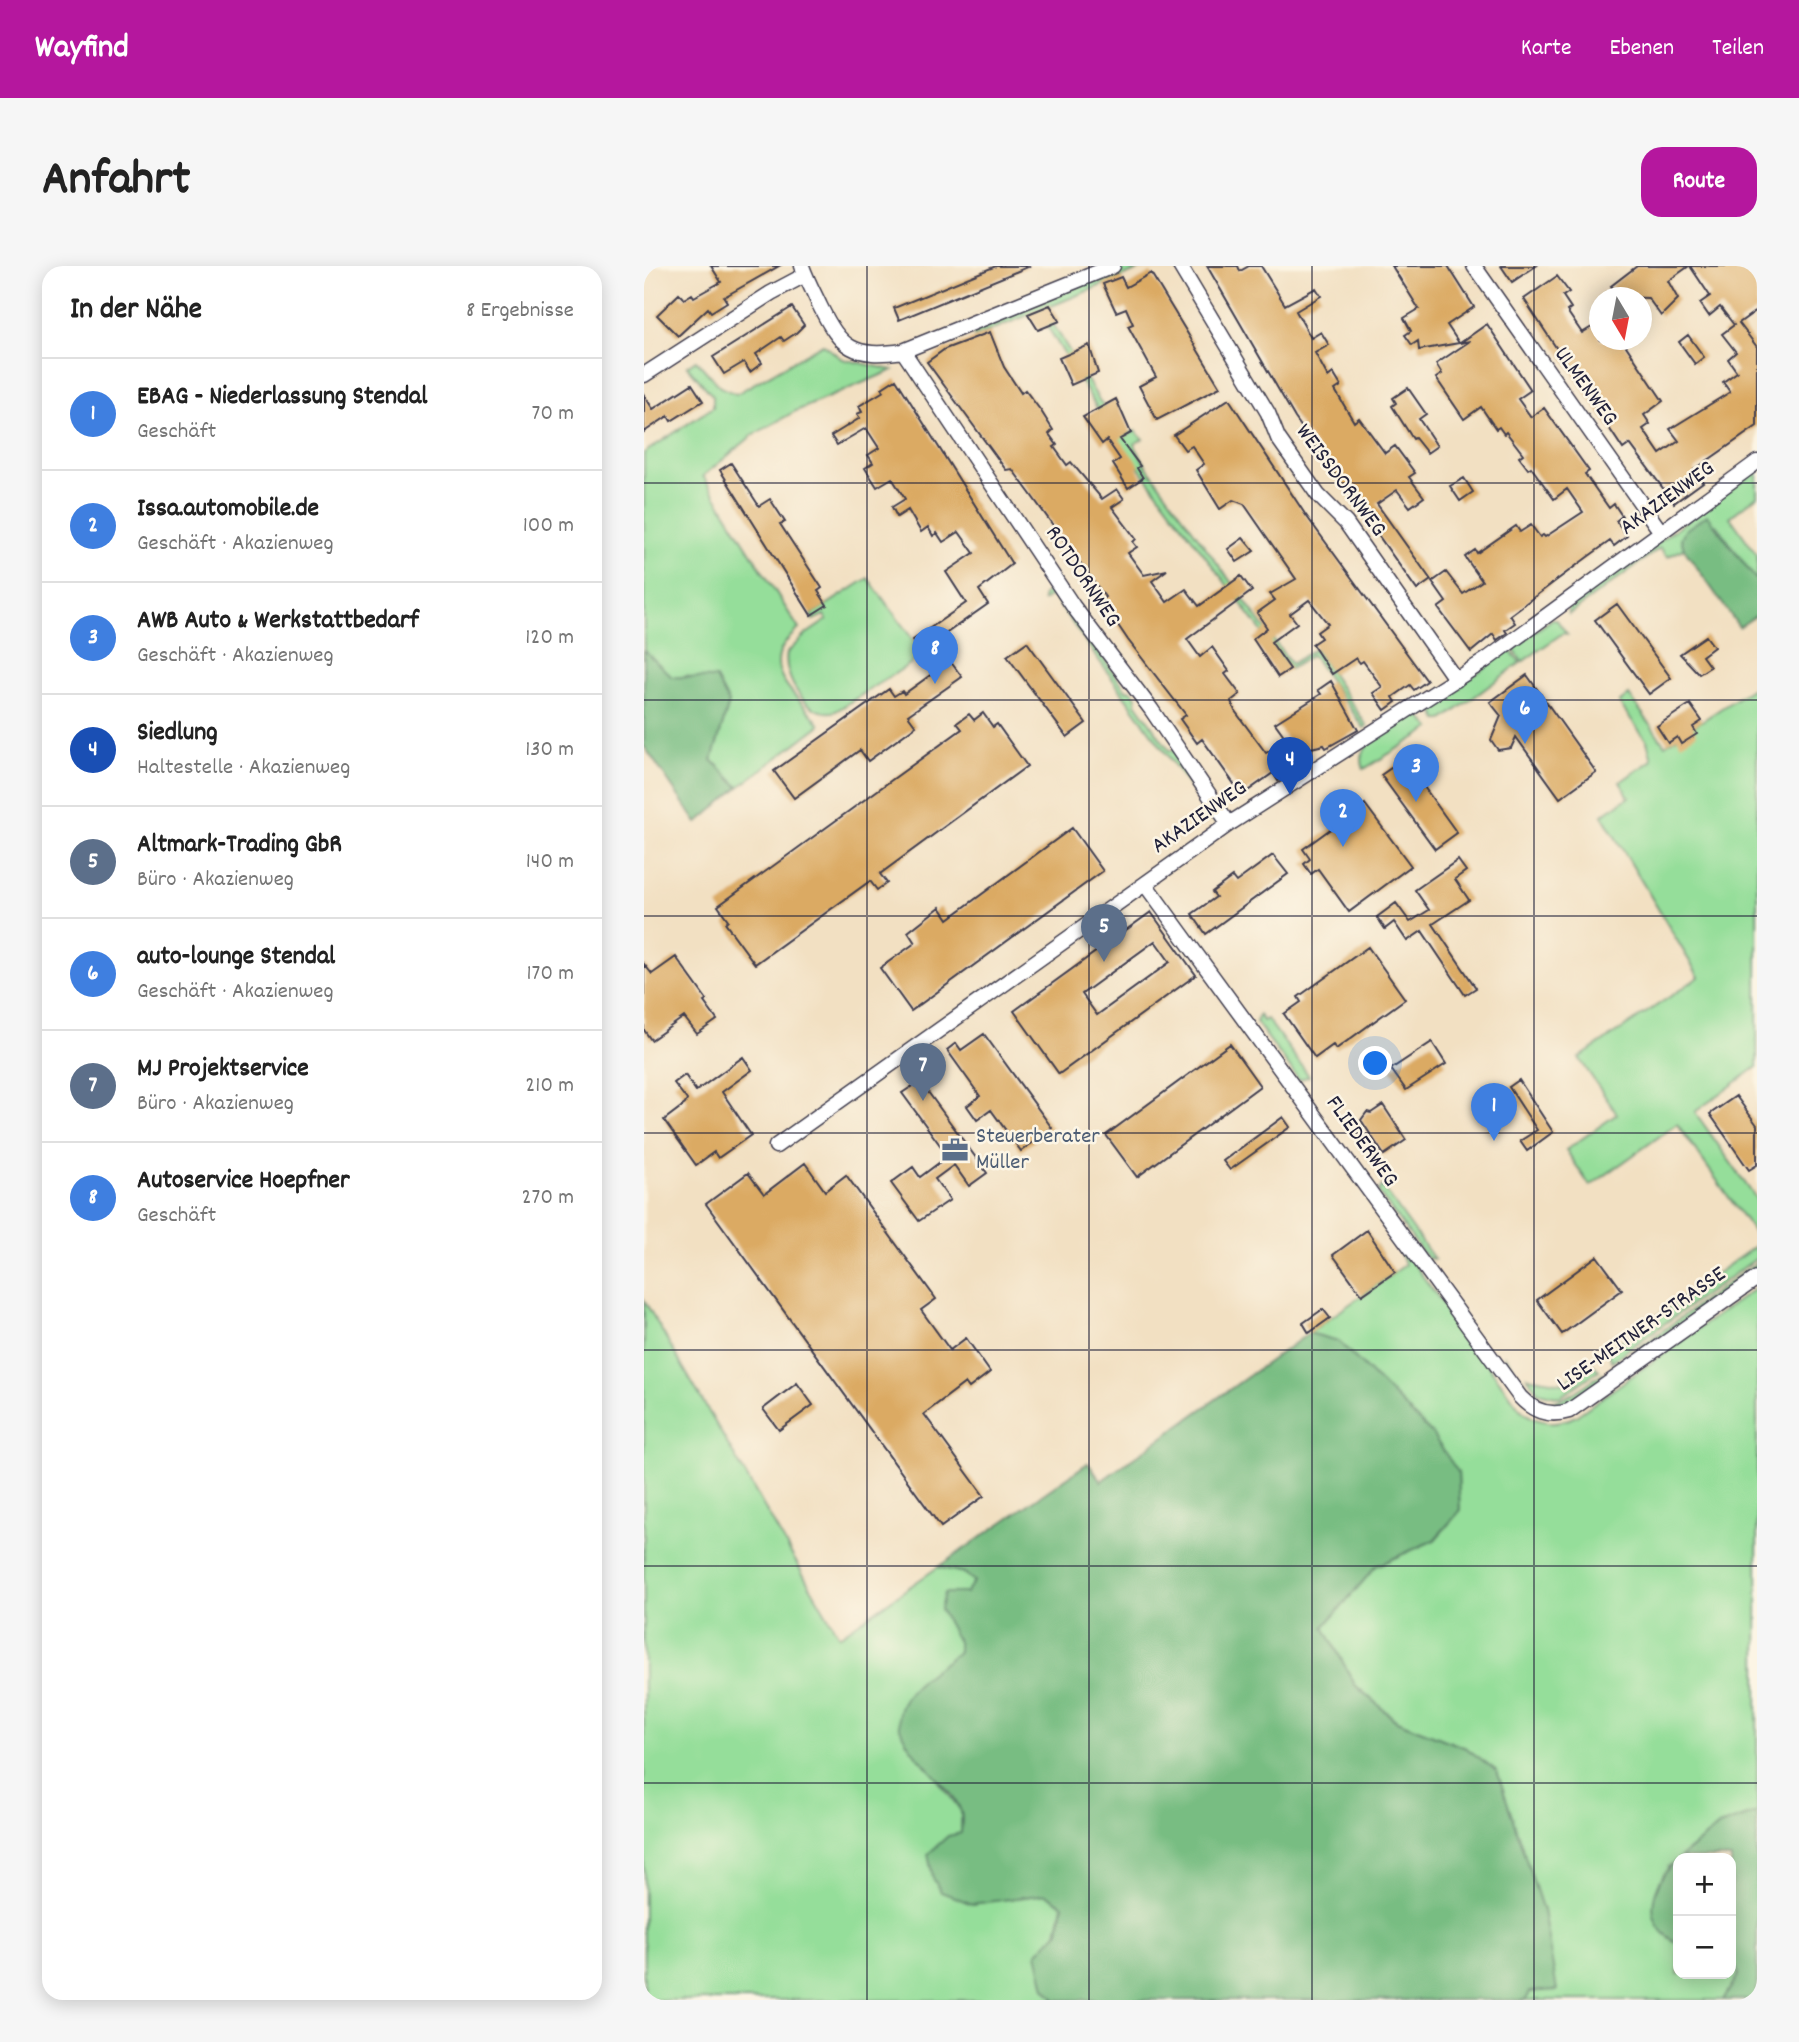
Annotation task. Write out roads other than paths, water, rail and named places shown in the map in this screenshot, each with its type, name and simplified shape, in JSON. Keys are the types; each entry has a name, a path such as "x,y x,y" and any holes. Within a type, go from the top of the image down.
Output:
{"street":[{"path":"644,375 804,271 839,341 862,351 903,351 1113,266"},
{"name":"WEISSDORNWEG","path":"1180,266 1268,413 1278,438 1318,495 1346,523 1457,680"},
{"name":"ULMENWEG","path":"1474,266 1661,532"},
{"name":"ROTDORNWEG","path":"903,351 1073,606 1151,709 1229,824"},
{"name":"AKAZIENWEG","path":"776,1146 1229,824 1457,680 1757,462"},
{"name":"FLIEDERWEG","path":"1145,884 1520,1397 1535,1410 1551,1413"},
{"name":"LISE-MEITNER-STRASSE","path":"1551,1413 1569,1411 1757,1278"}],"place":[{"name":"Autoservice Hoepfner","path":"935,684"},
{"name":"auto-lounge Stendal","path":"1525,744"},
{"name":"Siedlung","path":"1290,795"},
{"name":"AWB Auto & Werkstattbedarf","path":"1416,802"},
{"name":"Issa.automobile.de","path":"1343,847"},
{"name":"Altmark-Trading GbR","path":"1104,962"},
{"name":"MJ Projektservice","path":"923,1101"},
{"name":"EBAG - Niederlassung Stendal","path":"1494,1141"},
{"name":"Steuerberater Müller","path":"955,1150"}]}
